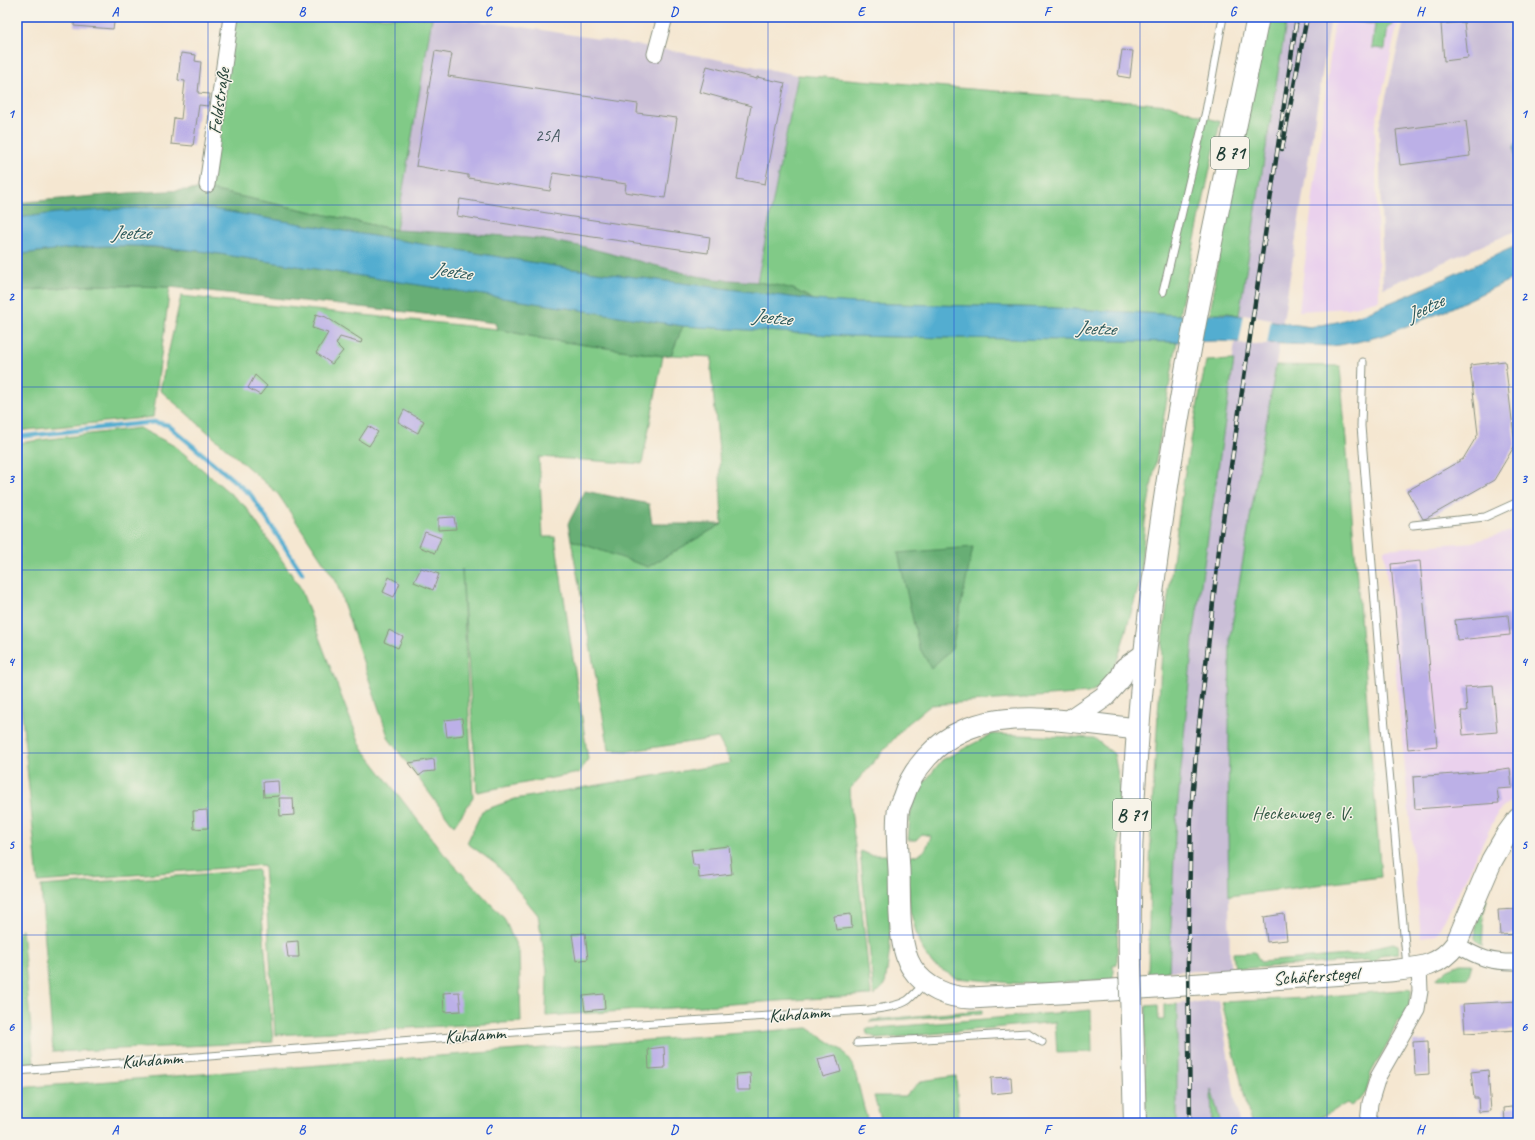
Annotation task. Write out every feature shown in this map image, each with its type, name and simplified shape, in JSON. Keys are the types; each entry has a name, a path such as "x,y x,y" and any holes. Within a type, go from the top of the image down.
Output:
{"main road":[{"name":"B 71","path":"1135,1123 1130,965 1132,817 1137,729 1145,654 1162,523 1185,378 1258,17"},
{"path":"1068,721 1104,697 1120,679 1125,668 1145,654"},
{"name":"Schäferstegel","path":"1137,729 1068,721 994,721 963,730 938,747 925,759 908,784 898,812 897,827 901,926 907,956 911,967 926,983 935,989 958,998 1029,996 1413,968 1429,965 1442,959 1456,944 1492,860 1507,834 1518,819"}],"street":[{"name":"Feldstraße","path":"207,185 231,17"},
{"path":"655,54 665,17"},
{"path":"1456,944 1469,952 1494,961 1518,962"},
{"path":"1368,1123 1370,1103 1378,1077 1418,1009 1420,991 1413,968"}],"lane":[{"path":"1163,292 1206,111 1223,17"},
{"path":"1364,362 1361,426 1384,716 1413,968"},
{"path":"1413,525 1485,517 1518,502"},
{"name":"Kuhdamm","path":"17,1070 542,1030 869,1010 889,1007 903,1002 926,983"},
{"path":"857,1043 1028,1033 1042,1042"}],"shaded area":[{"path":"1287,17 1331,17 1276,365 1230,637 1228,833 1230,971 1169,971 1175,834 1193,639 1239,315"},
{"path":"1335,17 1399,17 1375,126 1379,300 1349,308 1299,311"},
{"path":"1405,17 1518,17 1518,230 1383,288 1379,127"},
{"path":"432,18 497,23 668,50 798,75 757,282 715,279 692,275 585,247 539,239 396,230"},
{"path":"1518,529 1518,795 1498,812 1454,902 1436,935 1421,937 1384,549 1473,542"},
{"path":"1219,1000 1239,1123 1221,1123 1211,1091 1212,1123 1177,1123 1177,1004"}],"green space":[{"path":"235,17 432,18 396,230 206,189"},
{"path":"1268,17 1287,17 1239,315 1229,313 1210,313 1215,285 1214,280"},
{"path":"1343,17 1393,17 1392,26 1388,26 1385,49 1372,48 1375,24 1342,20"},
{"path":"798,75 1169,105 1220,122 1179,315 1055,308 854,303 814,300 793,289 757,282"},
{"path":"206,189 396,230 539,239 585,247 692,275 781,286 793,289 814,300 572,269 199,207 151,207 56,213 17,218 17,204 26,202 129,193"},
{"path":"133,246 200,251 683,326 671,355 663,356 544,339 497,329 495,323 416,313 170,287 94,285 17,291 17,255 67,248"},
{"path":"94,285 170,287 153,417 17,431 17,291"},
{"path":"181,296 497,329 544,339 663,356 642,464 539,457 543,537 555,537 588,759 579,773 477,792 462,569 473,798 454,826 389,739 336,581 278,494 160,390"},
{"path":"683,326 846,336 1177,342 1145,522 1140,582 1118,658 1104,685 1088,693 931,705 905,726 849,790 871,995 546,1016 547,970 538,915 497,865 467,843 482,811 515,799 731,763 718,738 630,751 609,750 571,540 648,566 722,524 719,451 711,371 712,357 671,355"},
{"path":"1234,360 1193,639 1175,834 1169,971 1148,975 1151,825 1163,635 1184,477 1206,361"},
{"name":"Heckenweg e. V.","path":"1276,365 1340,366 1381,877 1229,896 1228,833 1230,637"},
{"path":"139,428 175,446 246,507 300,587 362,748 443,853 504,918 519,952 521,1022 275,1035 264,865 38,882 17,663 17,443"},
{"path":"585,491 649,504 652,524 722,524 648,567 571,540 568,524"},
{"path":"973,547 952,649 931,668 919,647 898,553"},
{"path":"992,734 1094,738 1114,754 1120,786 1117,964 1113,965 1113,979 1041,984 956,978 932,964 920,945 910,911 907,857 923,852 931,836 922,834 916,840 908,840 910,816 915,794 942,760"},
{"path":"860,851 870,855 887,855 890,885 890,948 885,985 874,996"},
{"path":"258,870 273,1042 53,1052 41,886"},
{"path":"1484,899 1487,899 1484,912 1482,946 1475,939 1476,926"},
{"path":"22,929 34,1064 17,1065 17,934"},
{"path":"1393,943 1398,945 1399,953 1380,955 1375,963 1370,964 1369,960 1235,969 1233,953 1255,952 1260,962 1361,954 1376,947"},
{"path":"1460,964 1472,964 1468,978 1436,979 1448,969"},
{"path":"1411,989 1410,1002 1402,1024 1398,1020 1390,1039 1371,1073 1366,1093 1351,1106 1347,1103 1318,1119 1317,1123 1251,1123 1222,1002 1305,998"},
{"path":"1177,1004 1177,1123 1146,1123 1144,1030 1146,1006 1158,1005 1159,1020 1164,1020 1164,1005"},
{"path":"982,1010 982,1013 869,1022 873,1020"},
{"path":"1091,1010 1092,1052 1057,1053 1055,1022 879,1039 867,1034 866,1029"},
{"path":"808,1028 843,1051 854,1068 868,1123 17,1123 17,1088"},
{"path":"956,1076 959,1123 882,1123 874,1096 905,1096 921,1081"},
{"path":"1211,1089 1221,1123 1212,1123"}],"water":[{"path":"1518,141 1518,205 1515,196 1516,168 1514,147"},
{"name":"Jeetze","path":"151,207 199,207 572,269 814,300 854,303 1055,308 1179,315 1229,314 1310,327 1337,322 1360,315 1411,294 1518,245 1518,276 1445,311 1384,335 1357,342 1332,346 1216,341 1177,342 846,336 683,326 200,251 150,246 104,246 60,249 17,255 17,218 56,213"}],"pier":[{"path":"1244,314 1271,319 1267,345 1239,344"}],"building":[{"path":"75,17 115,17 113,29 74,26"},
{"path":"1464,22 1468,58 1444,61 1441,24"},
{"path":"1122,50 1133,51 1130,78 1118,76"},
{"path":"435,51 452,54 448,76 638,104 637,113 677,118 665,198 625,192 626,184 553,173 550,191 468,178 468,175 416,166"},
{"path":"181,53 196,55 195,61 201,62 198,93 210,94 208,106 199,105 193,146 171,144 174,118 181,119 185,81 178,80"},
{"path":"707,66 757,79 757,77 785,83 765,184 737,179 751,106 700,92"},
{"path":"1466,121 1470,156 1400,165 1396,130"},
{"path":"460,199 710,237 708,253 564,233 457,216"},
{"path":"316,314 326,317 362,340 361,343 340,337 336,344 343,351 332,364 316,353 328,333 312,328"},
{"path":"1505,361 1515,445 1494,480 1423,519 1407,491 1463,459 1478,434 1470,365"},
{"path":"255,375 267,386 260,395 248,388"},
{"path":"404,410 424,421 418,433 398,422"},
{"path":"368,426 378,432 369,446 359,440"},
{"path":"454,517 456,529 438,530 438,518"},
{"path":"425,532 441,538 435,553 419,547"},
{"path":"1420,561 1437,746 1408,749 1391,564"},
{"path":"421,568 439,574 433,590 414,582"},
{"path":"389,577 400,583 394,597 383,592"},
{"path":"1508,615 1510,635 1457,640 1455,620"},
{"path":"389,630 403,637 398,648 384,642"},
{"path":"1493,685 1497,732 1463,735 1461,711 1467,711 1465,687"},
{"path":"462,718 464,735 447,737 445,720"},
{"path":"434,759 435,771 424,772 419,776 409,763"},
{"path":"1510,768 1512,788 1497,789 1499,803 1415,809 1413,777 1496,771"},
{"path":"278,781 279,796 264,797 263,782"},
{"path":"279,798 293,798 294,815 280,816"},
{"path":"207,810 208,828 194,829 193,811"},
{"path":"729,846 732,874 699,878 698,865 693,865 691,850"},
{"path":"1518,909 1518,934 1500,935 1498,910"},
{"path":"851,914 852,928 836,930 834,916"},
{"path":"1284,914 1287,940 1267,942 1264,917"},
{"path":"585,933 588,959 576,961 572,934"},
{"path":"298,941 299,957 288,957 286,942"},
{"path":"459,992 461,1011 444,1012 443,993"},
{"path":"604,994 605,1009 585,1011 583,996"},
{"path":"1518,1001 1518,1030 1465,1033 1463,1004"},
{"path":"1428,1041 1429,1074 1415,1075 1413,1042"},
{"path":"664,1047 665,1068 649,1069 648,1049"},
{"path":"836,1055 841,1072 823,1077 818,1059"},
{"path":"1488,1070 1491,1111 1479,1112 1478,1098 1474,1098 1471,1072"},
{"path":"750,1073 751,1090 737,1090 736,1074"},
{"path":"1011,1077 1012,1092 992,1094 991,1078"},
{"path":"1518,1106 1518,1123 1505,1123 1504,1108"}],"waterway":[{"path":"17,437 154,422 168,425 251,495 302,573"}],"railway":[{"path":"1190,1123 1188,962 1191,811 1197,743 1220,541 1297,17"},
{"path":"1282,149 1307,17"}]}
